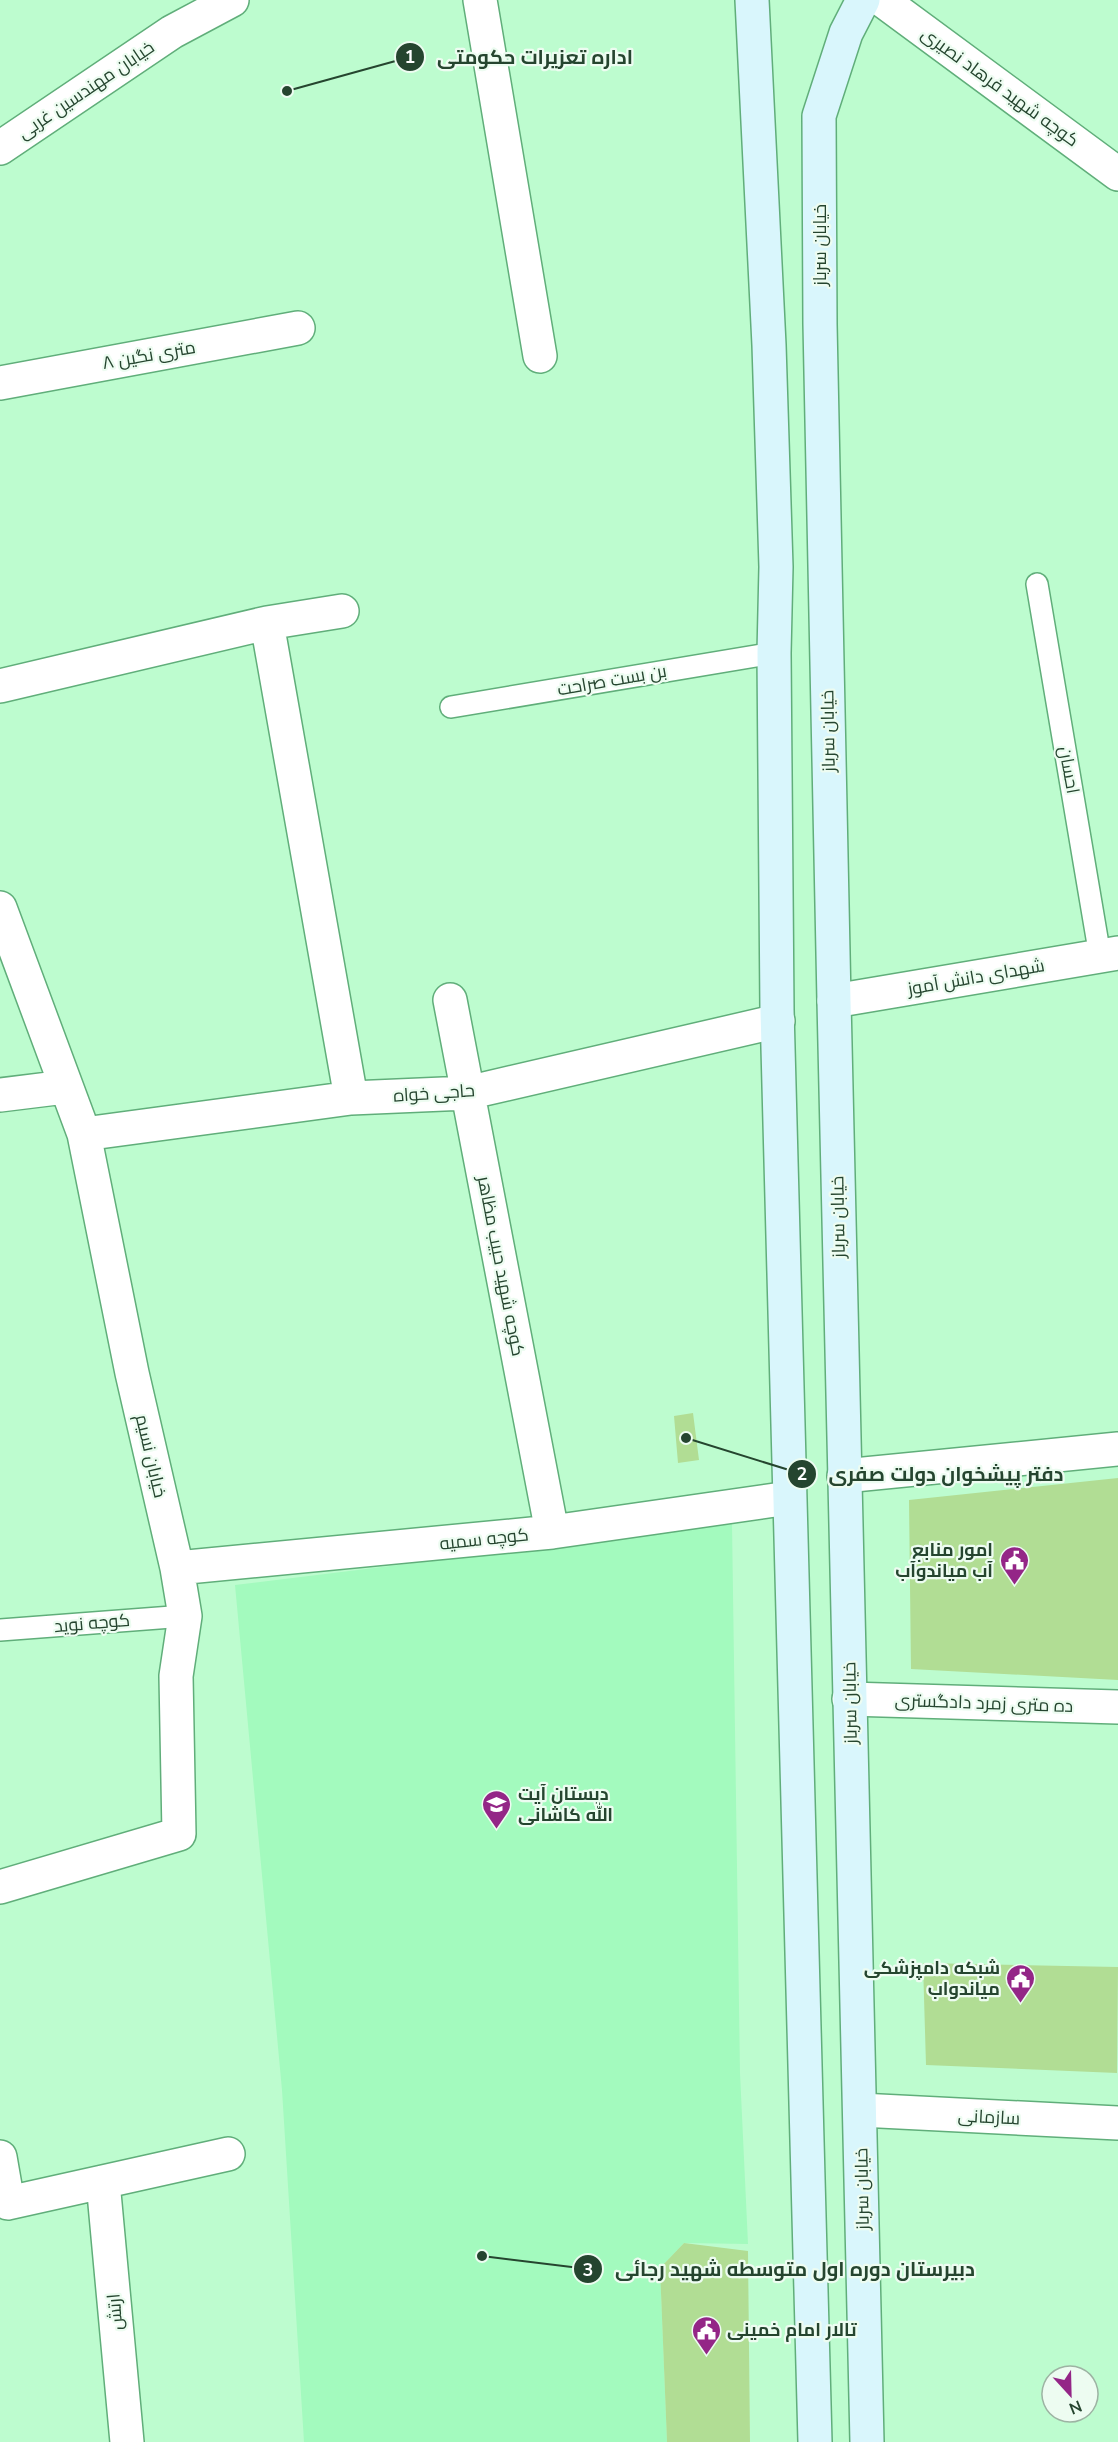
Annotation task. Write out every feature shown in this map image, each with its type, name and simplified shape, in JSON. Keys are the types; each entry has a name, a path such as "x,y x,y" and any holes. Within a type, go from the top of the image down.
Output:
{"main road":[{"path":"752,0 769,345 776,567 774,652 778,1021 815,2442"},
{"name":"خیابان سرباز","path":"863,0 846,33 819,116 834,1001 867,2442"},
{"path":"774,495 824,496"}],"street":[{"path":"172,32 202,0"},
{"path":"172,32 232,0"},
{"path":"480,0 540,356"},
{"name":"کوچه شهید فرهاد نصیری","path":"882,0 1118,174"},
{"name":"خیابان مهندسین غربی","path":"0,148 172,32"},
{"name":"۸ متری نگین","path":"0,383 298,328"},
{"path":"0,686 267,623 342,611"},
{"path":"267,623 351,1098"},
{"name":"خیابان نسیم","path":"0,908 84,1134 132,1373 177,1568 185,1616 176,1676 179,1834 0,1887"},
{"name":"شهدای دانش آموز","path":"834,1001 1109,955"},
{"name":"کوچه شهید حبیب مظاهر","path":"450,1000 552,1532"},
{"name":"حاجی خواه","path":"84,1134 351,1098 467,1093 778,1021"},
{"path":"0,1095 65,1087"},
{"path":"844,1476 1118,1449"},
{"name":"کوچه سمیه","path":"177,1568 552,1532 789,1498"},
{"name":"ده متری زمرد دادگستری","path":"849,1699 1118,1707"},
{"name":"سازمانی","path":"860,2110 1118,2123"},
{"path":"0,2157 8,2203 228,2154"},
{"name":"ارتش","path":"103,2181 127,2442"}],"lane":[{"name":"احسان","path":"1037,584 1109,955"},
{"name":"بن بست صراحت","path":"451,707 774,652"},
{"name":"کوچه نوید","path":"0,1630 185,1616"}],"shaded area":[{"name":"دبستان آیت الله کاشانی","path":"732,1524 740,2073 748,2244 684,2243 660,2268 667,2442 304,2442 282,2090 235,1585"}],"building":[{"path":"693,1413 699,1460 678,1463 674,1416"},
{"name":"امور منابع آب میاندوآب","path":"1118,1478 1118,1680 911,1669 909,1500"},
{"name":"شبکه دامپزشکی میاندواب","path":"923,1963 1118,1967 1117,2073 926,2065"},
{"name":"تالار امام خمینی","path":"684,2243 748,2251 750,2442 667,2442 660,2268"}],"place":[{"name":"اداره تعزیرات حکومتی","path":"287,91"},
{"name":"دفتر پیشخوان دولت صفری","path":"686,1438"},
{"name":"امور منابع آب میاندوآب","path":"1014,1586"},
{"name":"دبستان آیت الله کاشانی","path":"497,1830"},
{"name":"شبکه دامپزشکی میاندواب","path":"1021,2004"},
{"name":"دبیرستان دوره اول متوسطه شهید رجائی","path":"482,2256"},
{"name":"تالار امام خمینی","path":"706,2356"}]}
